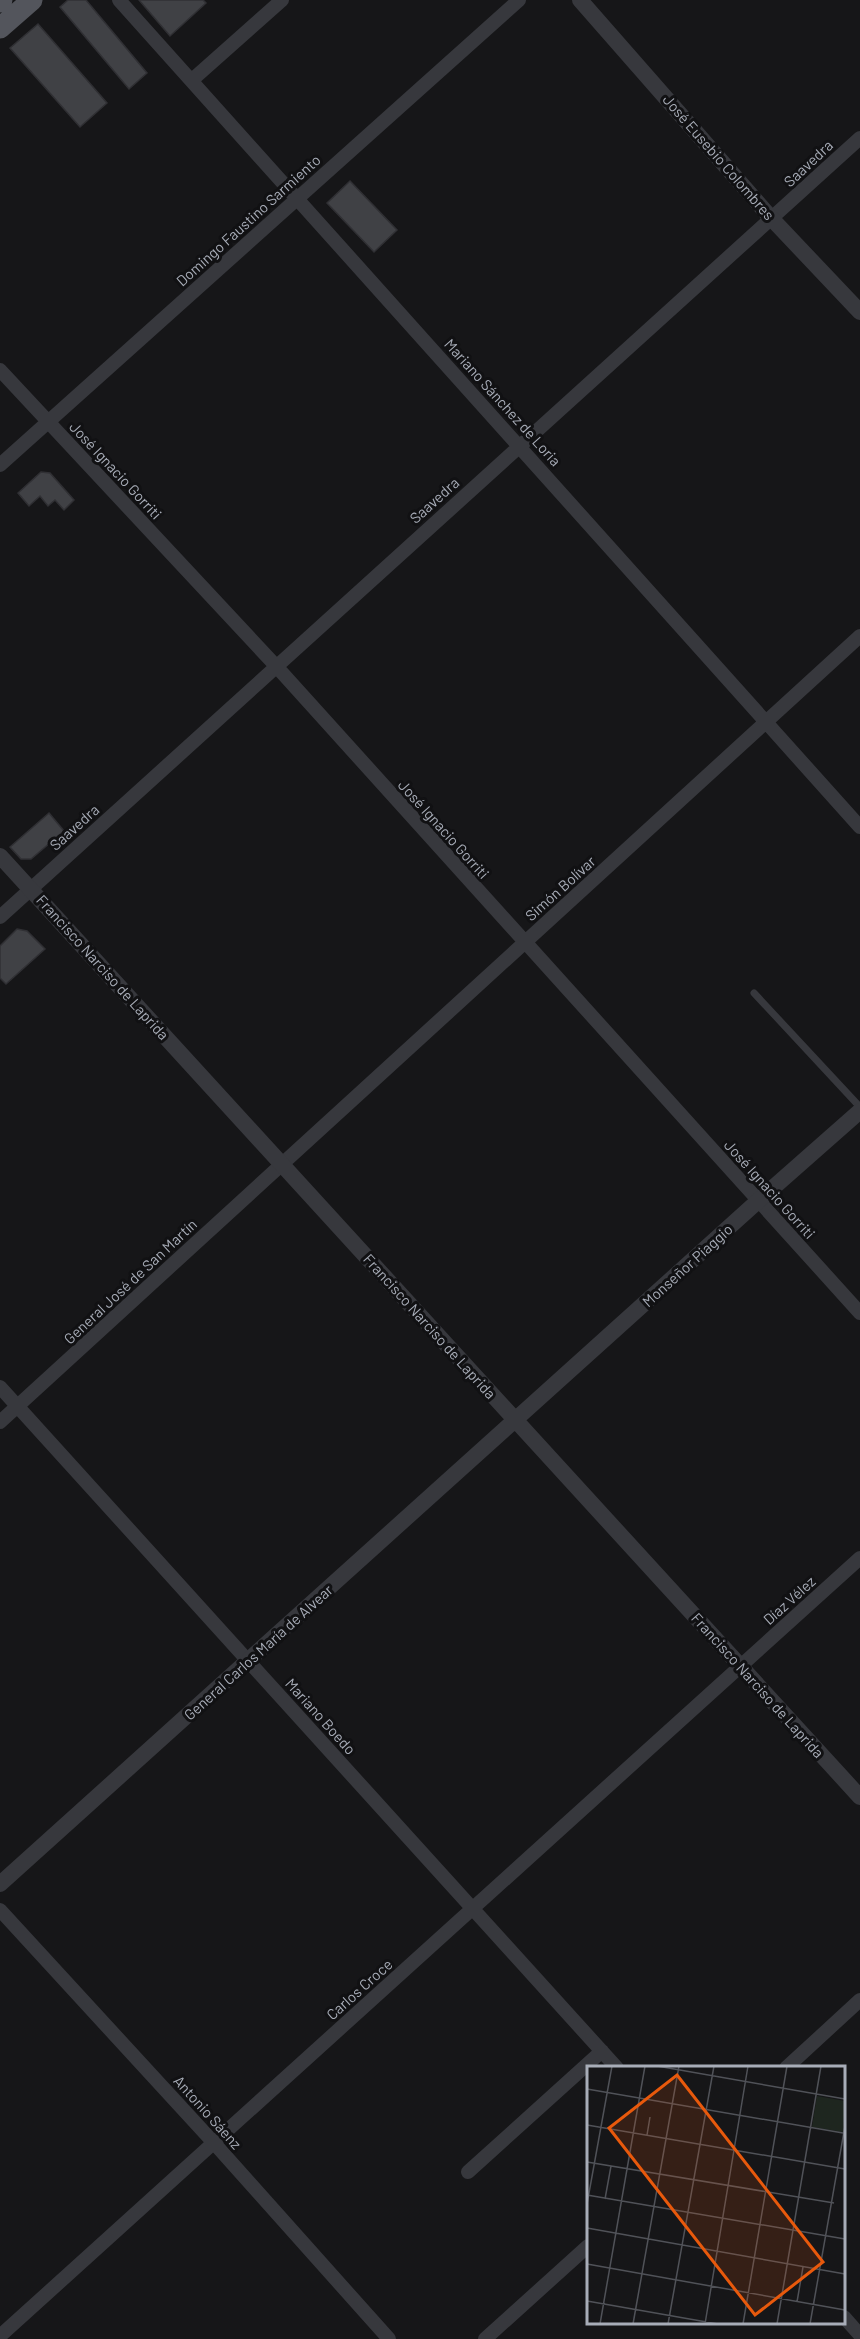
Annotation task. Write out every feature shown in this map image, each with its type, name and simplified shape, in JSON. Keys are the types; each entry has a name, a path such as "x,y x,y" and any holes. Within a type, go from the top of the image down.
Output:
{"main road":[{"path":"0,28 32,0"}],"street":[{"name":"Mariano Sánchez de Loria","path":"119,0 860,827"},
{"path":"192,80 282,0"},
{"name":"Domingo Faustino Sarmiento","path":"0,465 519,0"},
{"name":"José Eusebio Colombres","path":"580,0 772,219 860,312"},
{"name":"Saavedra","path":"0,917 860,138"},
{"name":"José Ignacio Gorriti","path":"0,370 276,666 860,1313"},
{"name":"Simón Bolívar","path":"281,1164 860,636"},
{"name":"Francisco Narciso de Laprida","path":"0,856 860,1797"},
{"name":"Monseñor Piaggio","path":"516,1420 860,1109"},
{"name":"General José de San Martín","path":"0,1422 281,1164"},
{"name":"Mariano Boedo","path":"0,1387 616,2066"},
{"name":"General Carlos María de Alvear","path":"0,1884 516,1420"},
{"name":"Díaz Vélez","path":"741,1666 860,1558"},
{"name":"Carlos Croce","path":"0,2336 741,1666"},
{"name":"Antonio Sáenz","path":"0,1910 214,2143 389,2339"},
{"path":"787,2066 860,2000"},
{"path":"468,2172 602,2051"},
{"path":"485,2339 587,2247"},
{"path":"845,2318 860,2335"}],"lane":[{"path":"754,993 860,1109"}],"building":[{"path":"68,0 86,0 147,73 129,89 60,7"},
{"path":"139,0 203,0 206,3 170,36"},
{"path":"38,24 107,103 80,127 10,48"},
{"path":"350,181 397,230 374,252 327,203"},
{"path":"41,472 50,473 74,500 64,510 55,500 48,506 40,496 29,506 18,493"},
{"path":"49,813 64,831 31,859 21,859 10,847"},
{"path":"17,929 27,931 45,949 6,984 0,978 0,946"}]}
